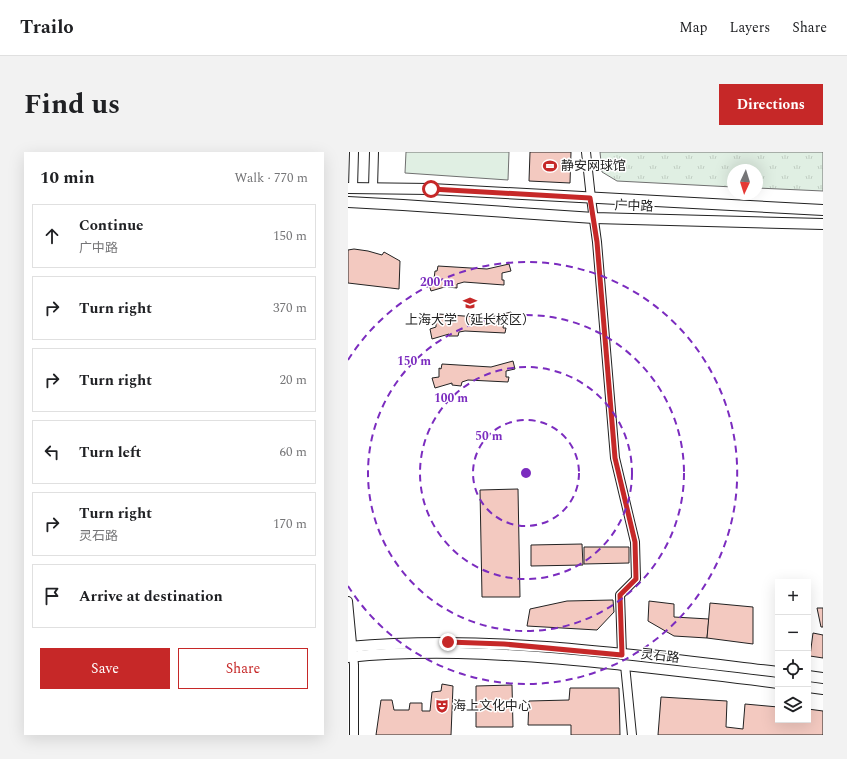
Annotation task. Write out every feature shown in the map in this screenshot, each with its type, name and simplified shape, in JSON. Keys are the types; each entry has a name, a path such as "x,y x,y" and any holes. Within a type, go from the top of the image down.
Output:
{"main road":[{"name":"广中路","path":"351,188 431,189 823,210"},
{"name":"广中路","path":"348,202 594,218 823,224"},
{"name":"灵石路","path":"350,646 393,643 488,643 557,648 775,672"},
{"name":"灵石路","path":"351,657 383,654 444,652 509,655 625,665 775,683"},
{"path":"811,676 823,678"},
{"path":"811,687 823,689"}],"street":[{"path":"351,188 354,152"},
{"path":"373,188 374,152"},
{"path":"586,152 590,198 598,249 615,458 635,542 636,579 620,595 622,655"},
{"path":"348,601 354,735"},
{"path":"625,665 632,735"}],"green space":[{"path":"406,152 509,152 508,180 405,173"},
{"path":"600,152 823,152 823,191 763,188 763,164 727,164 727,187 617,181 602,172"}],"building":[{"name":"静安网球馆","path":"530,152 571,152 570,183 529,181"},
{"path":"354,249 382,255 384,252 400,261 399,289 348,283 348,250"},
{"path":"509,264 511,271 502,273 504,285 464,282 457,284 457,288 448,286 431,291 428,281 434,279 435,271 437,271 438,266 487,269"},
{"path":"511,312 512,319 504,321 503,328 506,328 505,333 465,331 459,332 458,336 449,336 449,334 432,339 430,329 436,327 436,319 439,319 439,314 488,318"},
{"path":"513,361 515,369 506,371 506,377 509,377 508,382 468,380 462,382 461,386 452,385 452,383 435,388 432,378 439,377 439,368 441,369 442,364 491,367"},
{"path":"518,489 520,597 482,597 480,490"},
{"path":"582,544 583,565 531,566 531,545"},
{"path":"584,547 629,547 629,563 584,564"},
{"path":"613,600 614,612 597,630 527,626 530,609 567,601"},
{"path":"649,601 674,604 674,617 709,619 707,638 674,636 648,621"},
{"path":"710,603 753,607 753,644 707,638"},
{"path":"817,608 823,608 823,627 821,627"},
{"path":"813,633 823,635 823,658 811,656"},
{"name":"海上文化中心","path":"442,684 453,686 451,735 376,735 381,700 392,700 394,710 409,710 410,703 422,703 422,711 430,711 432,692 441,691"},
{"path":"512,685 513,727 476,727 476,686"},
{"path":"570,688 619,688 620,735 571,735 571,725 528,725 529,701 569,700"},
{"path":"661,697 727,701 726,727 743,729 745,704 775,707 775,723 811,723 811,709 823,711 823,735 658,735"}],"place":[{"name":"静安网球馆","path":"550,166"},
{"name":"上海大学（延长校区）","path":"470,303"},
{"name":"海上文化中心","path":"442,706"}],"route":[{"path":"431,189 590,198 597,242 615,458 635,542 636,579 620,595 622,655 504,644 448,642"}]}
